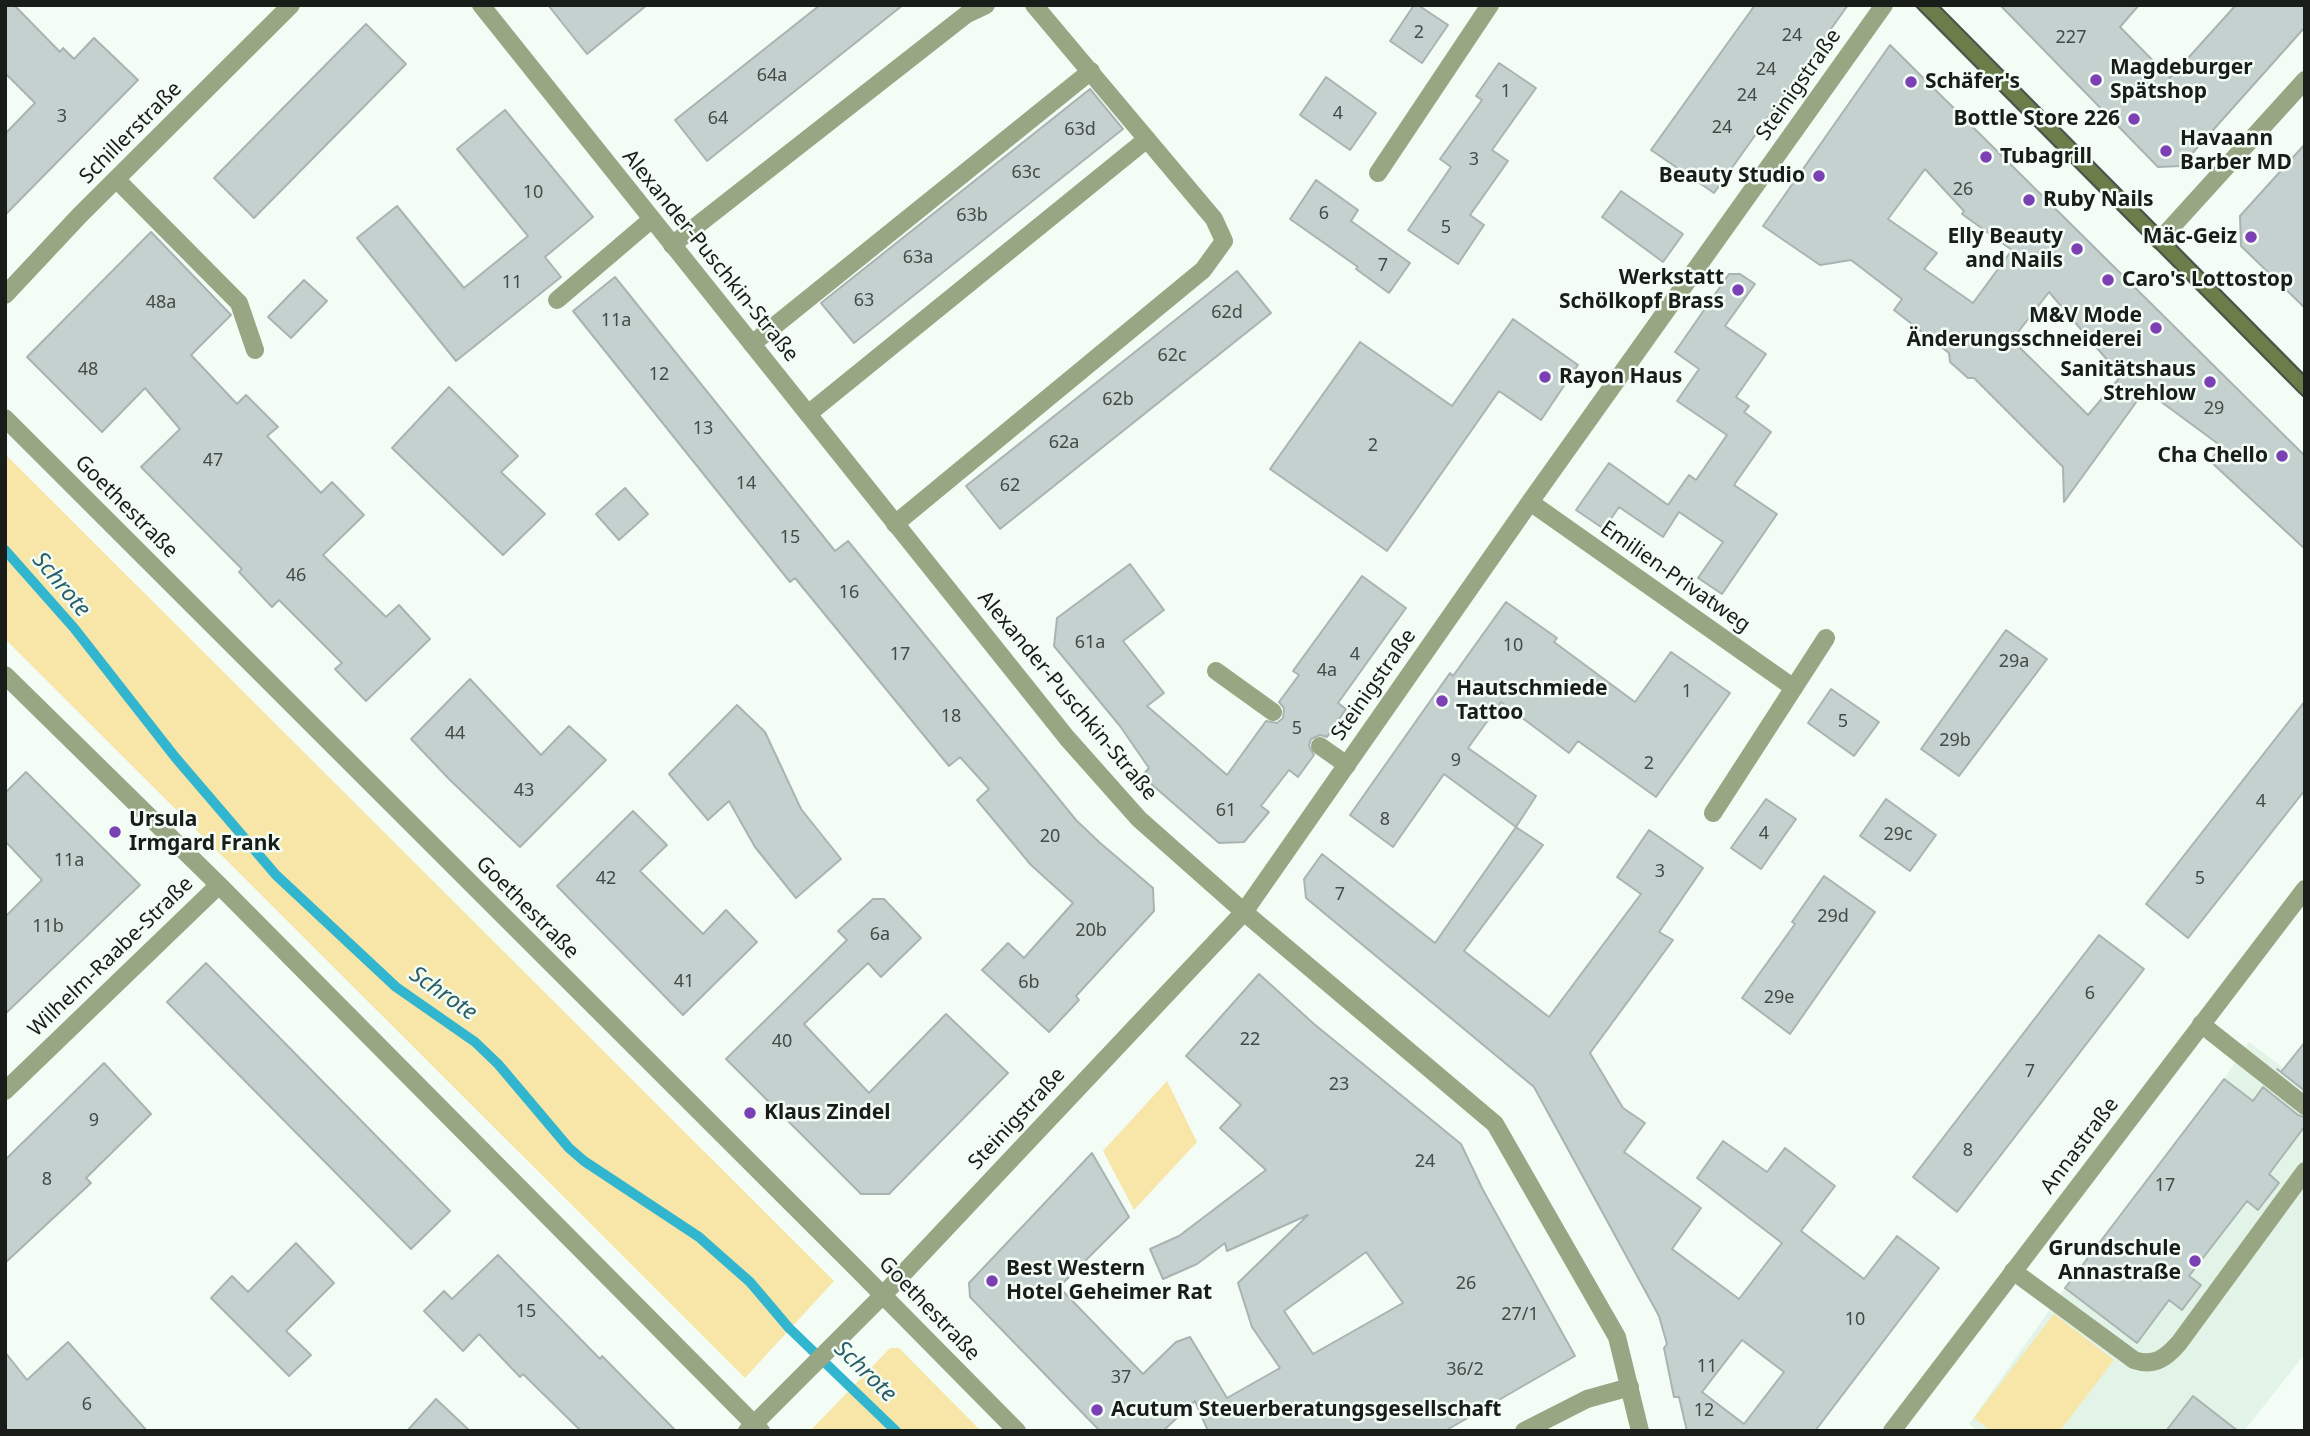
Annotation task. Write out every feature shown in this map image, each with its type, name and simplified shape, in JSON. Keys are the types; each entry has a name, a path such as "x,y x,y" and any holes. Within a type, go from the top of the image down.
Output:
{"street":[{"name":"Schillerstraße","path":"5,295 116,179 291,5"},
{"name":"Alexander-Puschkin-Straße","path":"481,5 1067,738 1120,800 1244,912 1495,1124 1617,1337 1640,1431"},
{"path":"672,244 967,14 986,5"},
{"path":"895,524 1203,270 1224,242 1214,219 1034,5"},
{"path":"1378,173 1490,5"},
{"name":"Steinigstraße","path":"754,1428 1244,912 1530,502 1884,5"},
{"path":"1926,5 2305,387"},
{"path":"752,344 1091,71"},
{"path":"2159,241 2305,80"},
{"path":"808,414 1147,139"},
{"path":"116,179 239,303 255,349"},
{"path":"557,300 652,219"},
{"name":"Goethestraße","path":"5,418 1017,1431"},
{"name":"Emilien-Privatweg","path":"1530,502 1794,688"},
{"path":"1713,813 1826,638"},
{"path":"1216,671 1272,712"},
{"path":"5,675 219,885 754,1428"},
{"path":"1320,746 1347,765"},
{"name":"Wilhelm-Raabe-Straße","path":"5,1091 219,885"},
{"name":"Annastraße","path":"1892,1431 2305,889"},
{"path":"2201,1024 2305,1106"},
{"path":"2013,1271 2134,1360 2143,1363 2157,1361 2179,1343 2305,1171"},
{"path":"1524,1431 1587,1399 1630,1387"}],"shaded area":[{"path":"5,454 834,1281 745,1378 5,639"},
{"name":"Grundschule Annastraße","path":"2249,1042 2305,1084 2305,1354 2244,1431 1978,1431 1969,1424 2065,1288 2224,1079"},
{"path":"1167,1081 1197,1142 1134,1210 1103,1151"},
{"path":"2054,1314 2114,1360 2060,1431 1991,1431 1974,1418"},
{"path":"890,1348 899,1348 981,1431 810,1431"}],"building":[{"path":"5,5 14,5 60,52 63,48 74,59 94,38 138,80 5,215 5,134 35,103 5,73"},
{"path":"548,5 647,5 587,54"},
{"path":"820,5 903,5 707,161 675,120"},
{"path":"1414,5 1448,25 1422,63 1390,41"},
{"path":"1755,5 1848,5 1714,193 1651,150"},
{"path":"2000,5 2139,5 2120,27 2170,78 2236,5 2305,5 2305,27 2181,166 2158,167"},
{"path":"366,24 406,64 254,218 214,178"},
{"path":"1890,45 2305,456 2305,549 2210,461 2221,446 2145,390 2064,502 2063,467 1974,378 1968,378 1950,362 1949,353 1894,310 1902,299 1851,260 1820,265 1763,226","holes":["1925,169 1964,211 1962,214 2012,250 1973,303 1924,269 1937,253 1888,219","2049,292 2121,376 2088,415 2012,340"]},
{"path":"1499,63 1536,88 1492,150 1508,161 1470,215 1484,225 1458,264 1408,230 1451,167 1440,159 1482,100 1476,96"},
{"path":"1326,77 1376,113 1350,150 1300,115"},
{"path":"1090,89 1123,129 854,343 821,303"},
{"path":"505,110 593,217 545,257 561,277 456,361 357,238 397,206 464,288 528,236 457,149"},
{"path":"2305,144 2305,308 2241,246 2240,216"},
{"path":"1316,180 1358,210 1351,221 1410,263 1389,293 1356,269 1358,267 1290,219"},
{"path":"1621,191 1683,234 1663,262 1602,217"},
{"path":"151,232 231,315 191,355 237,404 246,395 278,427 267,436 321,493 332,482 364,515 323,555 386,617 399,605 430,639 366,701 335,669 342,663 279,600 272,607 239,572 242,569 141,467 180,429 145,388 102,432 27,357"},
{"path":"1237,271 1271,313 1000,529 966,486"},
{"path":"1729,274 1740,274 1755,284 1725,326 1766,354 1736,397 1749,406 1744,412 1771,432 1734,485 1777,514 1722,594 1698,578 1723,542 1679,512 1663,537 1619,507 1604,529 1576,510 1609,463 1668,505 1689,475 1696,480 1727,435 1677,401 1699,369 1675,352"},
{"path":"615,277 835,551 848,541 1076,820 1153,888 1154,911 1076,996 1079,1000 1049,1032 982,970 1008,943 1024,958 1073,903 1031,865 977,800 989,789 960,757 949,766 795,578 790,582 573,311"},
{"path":"304,280 327,301 291,338 268,317"},
{"path":"1513,319 1578,365 1541,420 1499,391 1387,551 1270,469 1360,342 1452,406"},
{"path":"449,387 518,456 501,472 545,514 503,555 392,448"},
{"path":"625,488 648,514 619,540 596,514"},
{"path":"1130,564 1164,610 1123,641 1164,693 1147,706 1227,775 1266,721 1277,723 1283,718 1284,708 1279,702 1299,675 1293,671 1362,576 1406,608 1338,703 1346,709 1327,737 1320,735 1311,739 1309,746 1314,755 1298,777 1289,770 1261,806 1269,812 1244,842 1219,843 1142,776 1149,768 1120,726 1054,646 1057,618"},
{"path":"1506,602 1557,638 1554,642 1635,702 1671,652 1730,693 1656,797 1578,741 1569,753 1501,702 1468,748 1536,796 1516,827 1444,774 1393,847 1350,815 1450,673 1453,676"},
{"path":"2006,630 2047,659 1959,776 1921,749"},
{"path":"470,679 541,755 569,726 606,760 520,847 411,739"},
{"path":"1831,689 1879,722 1854,756 1808,723"},
{"path":"2305,701 2305,790 2188,938 2146,904"},
{"path":"737,705 765,732 801,809 841,859 796,898 755,847 729,801 708,820 669,774"},
{"path":"26,772 140,885 5,1014 5,917 42,880 5,841 5,793"},
{"path":"1766,799 1796,819 1761,869 1731,848"},
{"path":"1886,799 1936,835 1910,871 1860,836"},
{"path":"633,811 667,845 640,871 703,934 726,910 757,942 683,1015 557,886"},
{"path":"1516,827 1543,845 1464,951 1549,1017 1641,894 1617,877 1649,830 1703,868 1659,932 1673,940 1590,1053 1623,1108 1645,1123 1624,1152 1701,1208 1672,1249 1739,1299 1782,1243 1697,1178 1723,1141 1767,1172 1785,1148 1835,1186 1801,1231 1864,1279 1897,1236 1939,1268 1815,1431 1687,1431 1679,1397 1674,1397 1664,1348 1667,1344 1659,1316 1534,1087 1306,898 1304,879 1322,854 1435,943","holes":["1742,1340 1784,1372 1744,1424 1702,1392"]},
{"path":"1824,876 1875,912 1790,1034 1742,998 1795,924 1792,922"},
{"path":"873,899 884,899 921,938 881,977 868,963 804,1024 869,1093 946,1014 1008,1073 889,1194 861,1194 726,1059 847,940 838,931"},
{"path":"2099,935 2144,969 1957,1212 1913,1177"},
{"path":"206,963 450,1211 411,1249 167,1002"},
{"path":"1259,974 1314,1024 1461,1144 1483,1190 1575,1356 1445,1431 1208,1431 1195,1401 1163,1431 1100,1431 970,1297 969,1283 1092,1153 1129,1217 1059,1287 1143,1374 1176,1342 1190,1337 1227,1398 1280,1368 1252,1327 1238,1283 1308,1215 1227,1251 1225,1243 1197,1264 1163,1279 1150,1249 1179,1236 1266,1170 1220,1128 1241,1105 1186,1056","holes":["1366,1252 1403,1303 1313,1354 1284,1311"]},
{"path":"2305,1042 2305,1091 2277,1069 2281,1072"},
{"path":"104,1063 151,1114 86,1178 91,1183 5,1263 5,1160"},
{"path":"2224,1079 2253,1101 2263,1087 2298,1115 2305,1117 2305,1126 2269,1174 2279,1183 2258,1210 2247,1201 2189,1276 2201,1285 2182,1310 2169,1300 2137,1343 2065,1288"},
{"path":"296,1243 334,1283 286,1331 311,1355 289,1376 211,1298 232,1276 248,1292"},
{"path":"498,1255 600,1359 602,1356 676,1431 581,1431 523,1374 520,1377 479,1334 463,1351 424,1311 444,1291 452,1299"},
{"path":"68,1342 147,1431 5,1431 5,1352 27,1380"},
{"path":"2193,1396 2238,1431 2166,1431"},
{"path":"436,1399 470,1431 407,1431"}],"waterway":[{"name":"Schrote","path":"5,550 74,628 175,757 276,875 396,987 475,1042 498,1064 569,1148 584,1161 699,1237 750,1282 789,1328 896,1431"}],"tram line":[{"path":"1915,5 2305,398"},
{"path":"1938,5 2305,376"}],"place":[{"name":"Magdeburger Spätshop","path":"2096,80"},
{"name":"Schäfer's","path":"1911,82"},
{"name":"Bottle Store 226","path":"2134,119"},
{"name":"Havaann Barber MD","path":"2166,151"},
{"name":"Tubagrill","path":"1986,157"},
{"name":"Beauty Studio","path":"1819,176"},
{"name":"Ruby Nails","path":"2029,200"},
{"name":"Mäc-Geiz","path":"2251,237"},
{"name":"Elly Beauty and Nails","path":"2077,249"},
{"name":"Caro's Lottostop","path":"2108,280"},
{"name":"Werkstatt Schölkopf Brass","path":"1738,290"},
{"name":"M&V Mode Änderungsschneiderei","path":"2156,328"},
{"name":"Rayon Haus","path":"1545,377"},
{"name":"Sanitätshaus Strehlow","path":"2210,382"},
{"name":"Cha Chello","path":"2282,456"},
{"name":"Hautschmiede Tattoo","path":"1442,701"},
{"name":"Ursula Irmgard Frank","path":"115,832"},
{"name":"Klaus Zindel","path":"750,1113"},
{"name":"Grundschule Annastraße","path":"2195,1261"},
{"name":"Best Western Hotel Geheimer Rat","path":"992,1281"},
{"name":"Acutum Steuerberatungsgesellschaft","path":"1097,1410"}]}
